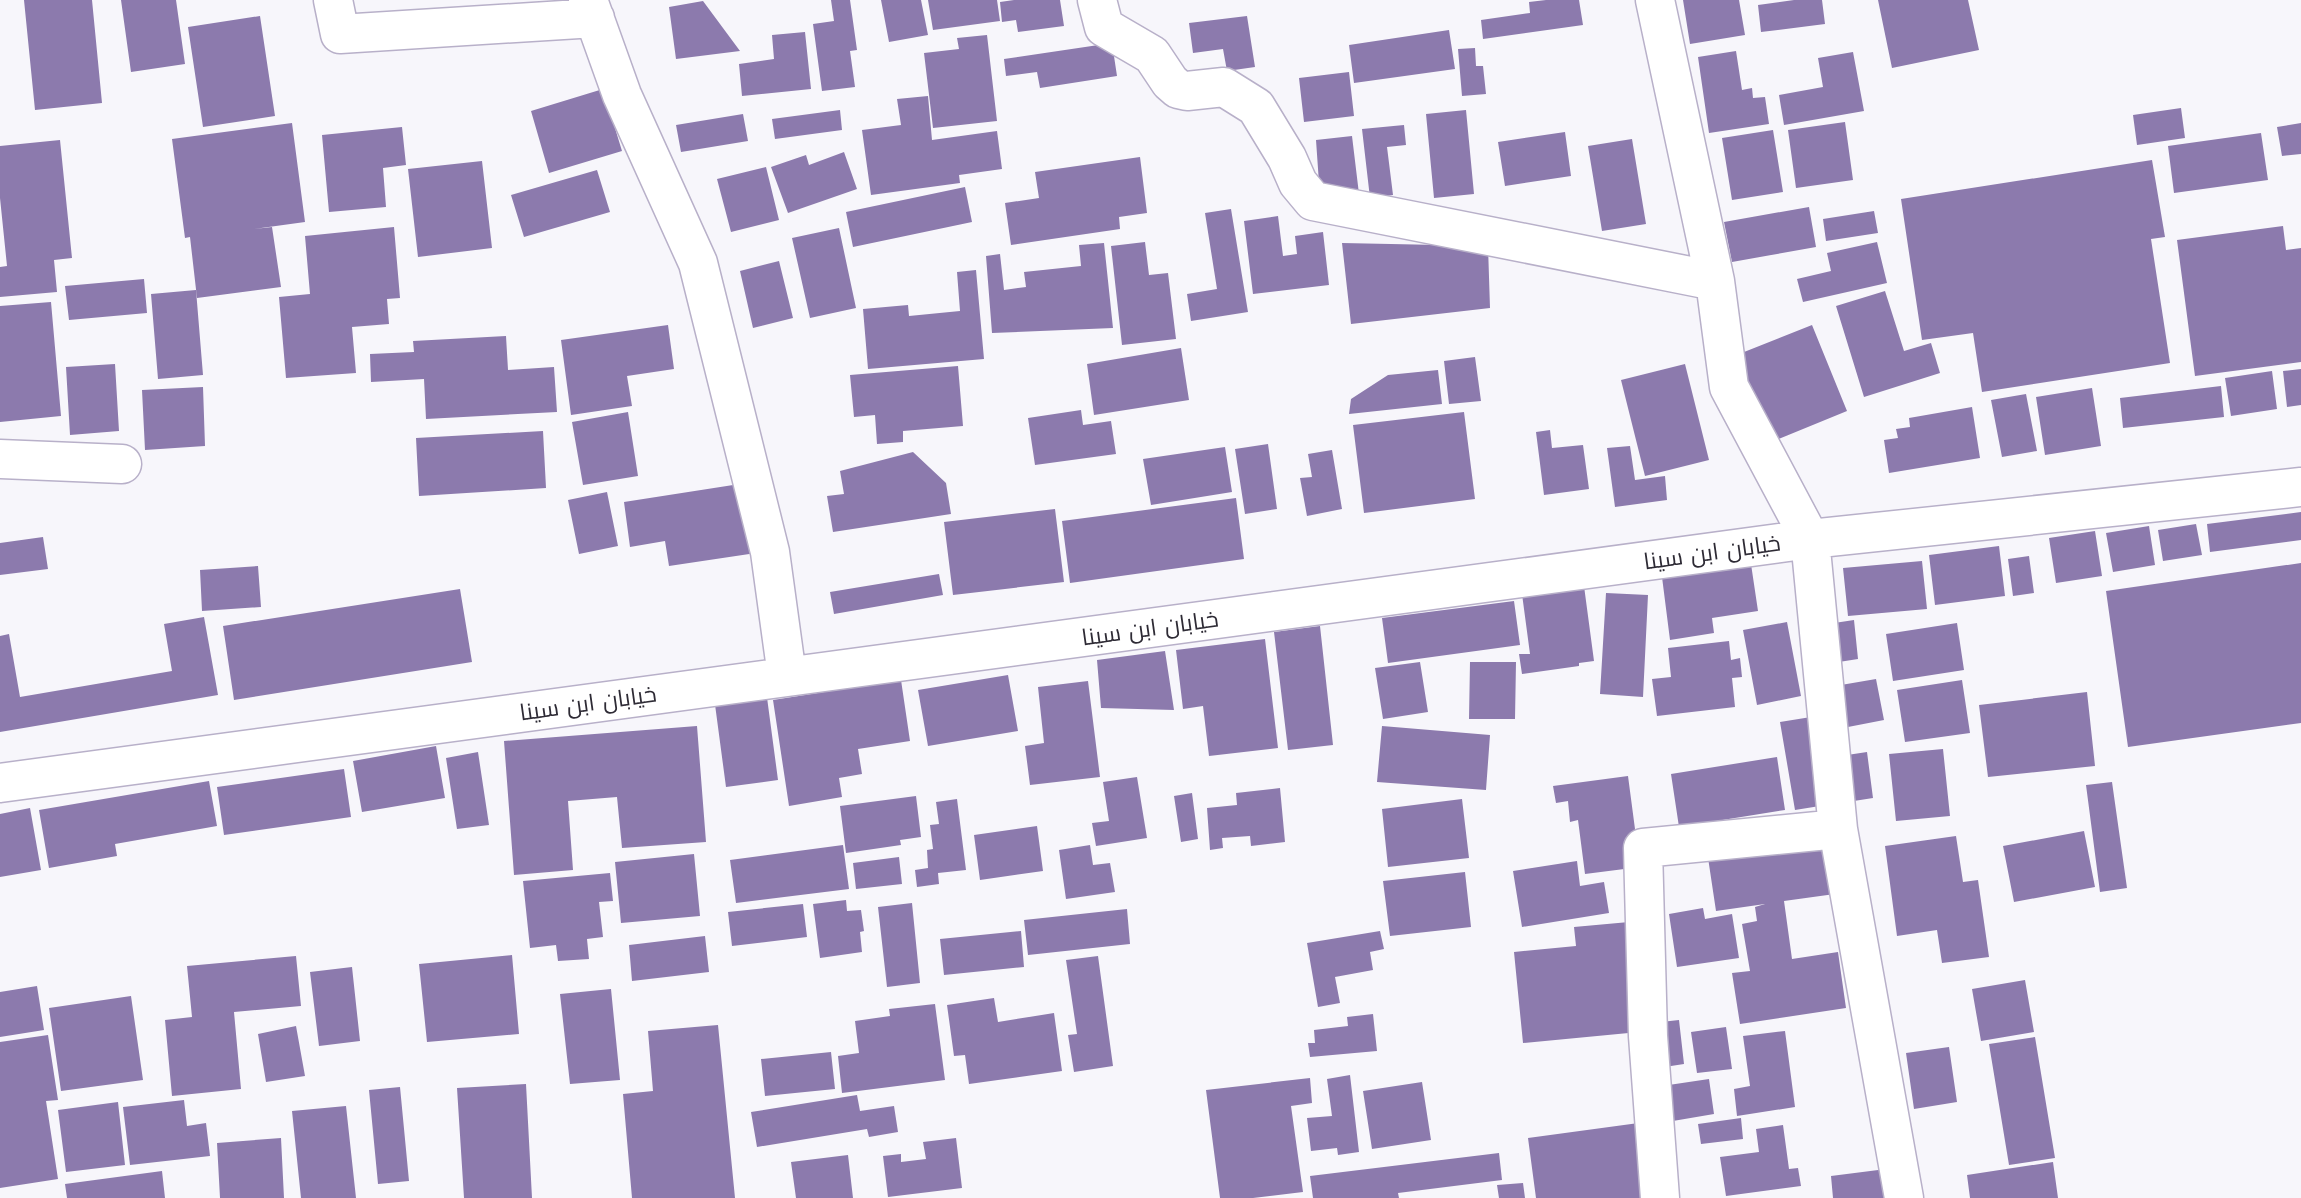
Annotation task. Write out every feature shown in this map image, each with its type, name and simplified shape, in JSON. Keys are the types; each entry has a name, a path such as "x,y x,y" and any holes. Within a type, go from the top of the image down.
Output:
{"street":[{"path":"333,0 340,34 592,9 622,95 698,263 770,552 787,676"},
{"path":"1097,0 1104,27 1152,54 1170,82 1178,89 1187,91 1224,88 1256,107 1287,158 1298,183 1313,201 1715,281"},
{"path":"1655,0 1715,281 1729,387 1810,539 1838,829 1904,1198"},
{"path":"0,459 122,464"},
{"name":"خیابان ابن سینا","path":"0,783 1810,539 2301,487"},
{"path":"1660,1198 1648,1036 1643,848 1838,829"}],"building":[{"path":"24,0 92,0 102,103 35,110"},
{"path":"121,0 176,0 185,64 131,72"},
{"path":"831,0 850,0 857,50 850,51 855,87 822,91 813,24 834,21"},
{"path":"881,0 921,0 928,35 889,42"},
{"path":"928,0 997,0 1000,21 933,30"},
{"path":"1060,0 1064,26 1018,32 1016,20 1002,22 1000,2"},
{"path":"1579,0 1583,25 1483,39 1481,20 1530,13 1529,2"},
{"path":"1683,0 1739,0 1745,35 1690,44"},
{"path":"1794,0 1822,0 1825,24 1761,32 1758,5"},
{"path":"1878,0 1968,0 1979,50 1892,68"},
{"path":"703,1 740,51 676,59 669,7"},
{"path":"260,16 275,116 203,127 188,27"},
{"path":"1247,16 1255,67 1227,71 1223,49 1193,53 1189,23"},
{"path":"1449,30 1455,69 1354,83 1349,45"},
{"path":"805,32 811,89 742,96 739,64 774,59 772,35"},
{"path":"987,35 997,121 933,128 924,53 959,49 957,38"},
{"path":"1112,43 1117,76 1040,88 1037,72 1006,76 1004,59"},
{"path":"1475,48 1476,66 1483,66 1486,94 1462,96 1458,49"},
{"path":"1736,51 1742,90 1752,88 1753,98 1765,97 1769,124 1709,133 1698,57"},
{"path":"1853,52 1864,111 1784,125 1779,95 1823,87 1818,58"},
{"path":"1349,72 1354,116 1304,122 1299,78"},
{"path":"603,89 622,151 549,173 531,111"},
{"path":"928,96 932,140 997,131 1002,169 959,175 960,183 871,195 862,130 901,125 897,99"},
{"path":"2181,108 2185,138 2137,145 2133,115"},
{"path":"840,110 842,130 775,139 772,119"},
{"path":"1466,110 1474,194 1434,198 1426,114"},
{"path":"743,114 748,141 681,152 676,125"},
{"path":"1845,122 1853,180 1796,188 1788,130"},
{"path":"292,123 305,222 254,229 272,227 281,287 197,298 190,237 185,238 172,139"},
{"path":"2301,123 2301,154 2282,156 2277,127"},
{"path":"1404,125 1406,145 1387,147 1393,195 1370,198 1362,129"},
{"path":"402,127 406,165 383,168 386,207 329,212 322,135"},
{"path":"1773,130 1783,192 1732,200 1722,138"},
{"path":"1565,132 1571,176 1505,186 1498,142"},
{"path":"2261,133 2268,180 2174,193 2168,146"},
{"path":"1352,136 1359,194 1319,183 1316,140"},
{"path":"1632,139 1646,224 1602,231 1588,146"},
{"path":"60,140 72,258 54,260 57,292 0,297 0,267 7,266 0,198 0,146"},
{"path":"844,152 857,189 788,213 771,167 806,155 809,165"},
{"path":"1140,157 1147,213 1119,217 1120,229 1011,245 1005,203 1039,198 1035,172"},
{"path":"2152,160 2165,237 2151,239 2170,363 1982,392 1973,333 1922,340 1901,199"},
{"path":"482,161 492,248 418,257 408,169"},
{"path":"766,167 779,220 731,232 717,179"},
{"path":"597,170 610,212 524,237 511,195"},
{"path":"965,187 972,222 853,247 846,212"},
{"path":"1809,207 1816,247 1732,262 1724,222"},
{"path":"1231,209 1248,312 1191,321 1187,294 1217,289 1205,213"},
{"path":"1874,211 1878,233 1826,241 1823,219"},
{"path":"1278,216 1283,256 1297,254 1295,236 1323,232 1329,285 1253,294 1244,221"},
{"path":"2283,226 2286,250 2301,248 2301,362 2195,376 2177,240"},
{"path":"394,227 400,298 387,299 389,324 352,327 356,373 286,378 279,297 310,294 305,236"},
{"path":"839,228 856,308 810,318 792,238"},
{"path":"1145,242 1149,275 1168,273 1176,339 1122,345 1111,246"},
{"path":"1877,242 1887,283 1803,302 1797,279 1831,271 1827,253"},
{"path":"1104,243 1113,328 992,333 986,256 1000,254 1004,290 1026,287 1024,272 1081,266 1079,245"},
{"path":"1342,243 1488,246 1490,308 1351,324"},
{"path":"779,261 793,318 753,328 740,271"},
{"path":"976,270 984,359 868,369 863,309 908,305 909,316 960,311 957,272"},
{"path":"144,279 147,313 69,320 65,286"},
{"path":"196,290 203,375 158,379 151,294"},
{"path":"1885,291 1904,351 1931,343 1940,373 1864,397 1836,306"},
{"path":"51,302 61,416 0,422 0,306"},
{"path":"668,325 674,369 627,376 632,406 571,415 561,340"},
{"path":"1812,325 1847,411 1769,443 1734,356"},
{"path":"506,336 508,370 554,367 557,412 426,419 424,379 371,382 370,354 414,352 413,341"},
{"path":"1181,348 1189,400 1094,415 1087,364"},
{"path":"1475,357 1481,401 1449,404 1444,361"},
{"path":"115,364 119,431 70,435 66,367"},
{"path":"1685,364 1709,460 1645,476 1621,380"},
{"path":"958,366 963,426 903,431 903,442 877,444 875,415 854,417 850,375"},
{"path":"2301,369 2301,405 2287,407 2283,371"},
{"path":"1438,370 1442,404 1349,414 1351,399 1388,375"},
{"path":"2272,371 2277,409 2231,416 2225,378"},
{"path":"2221,386 2224,417 2123,428 2120,398"},
{"path":"203,387 205,446 145,450 142,390"},
{"path":"2092,388 2101,446 2045,455 2036,397"},
{"path":"2026,394 2037,451 2002,457 1991,400"},
{"path":"1972,407 1980,458 1889,473 1884,440 1898,438 1896,429 1910,427 1909,418"},
{"path":"1081,410 1083,425 1111,421 1116,454 1035,465 1028,418"},
{"path":"628,412 638,476 583,485 572,422"},
{"path":"1464,412 1475,499 1364,513 1353,425"},
{"path":"1550,430 1552,448 1583,445 1589,489 1544,495 1536,432"},
{"path":"543,431 546,488 419,496 416,438"},
{"path":"1268,444 1277,509 1245,514 1235,449"},
{"path":"1630,446 1635,480 1665,476 1667,500 1615,507 1607,448"},
{"path":"1225,447 1232,492 1151,505 1143,459"},
{"path":"1332,450 1342,509 1307,516 1300,478 1312,477 1308,454"},
{"path":"913,452 946,483 951,514 833,532 827,496 844,494 840,471"},
{"path":"746,483 756,553 669,566 665,541 630,547 624,502"},
{"path":"607,492 618,546 579,554 568,500"},
{"path":"1236,498 1244,559 1070,583 1062,521"},
{"path":"1055,509 1064,582 953,595 944,522"},
{"path":"2301,512 2301,540 2210,552 2207,524"},
{"path":"2196,524 2202,555 2163,561 2158,530"},
{"path":"2149,526 2155,565 2113,572 2106,533"},
{"path":"2095,531 2102,576 2056,583 2049,538"},
{"path":"43,537 48,569 0,575 0,543"},
{"path":"1999,546 2005,596 1935,605 1929,555"},
{"path":"2029,556 2034,593 2013,596 2008,559"},
{"path":"1922,561 1927,609 1848,616 1843,568"},
{"path":"2301,563 2301,723 2128,747 2106,591"},
{"path":"1751,564 1758,611 1712,618 1714,633 1670,640 1662,577"},
{"path":"258,566 261,607 202,611 200,570"},
{"path":"939,574 943,595 834,614 830,592"},
{"path":"1584,586 1594,661 1579,663 1579,666 1522,674 1519,654 1530,654 1522,594"},
{"path":"460,589 472,662 234,700 223,626"},
{"path":"1606,593 1648,595 1643,697 1600,694"},
{"path":"1514,601 1520,645 1388,663 1382,618"},
{"path":"204,617 218,695 0,732 0,636 9,634 20,697 172,671 164,624"},
{"path":"1854,620 1858,659 1826,664 1821,625"},
{"path":"1787,622 1801,696 1757,705 1743,630"},
{"path":"1957,623 1964,670 1893,681 1886,634"},
{"path":"1320,626 1333,745 1288,750 1274,632"},
{"path":"1265,639 1278,748 1209,756 1203,706 1183,709 1176,650"},
{"path":"1729,641 1731,660 1740,658 1742,677 1732,678 1735,707 1657,716 1652,679 1671,677 1668,648"},
{"path":"1165,651 1174,710 1101,708 1097,660"},
{"path":"1420,662 1428,712 1383,719 1375,668"},
{"path":"1470,662 1516,662 1515,719 1469,719"},
{"path":"1008,675 1018,731 928,746 918,690"},
{"path":"1876,679 1884,720 1848,727 1841,685"},
{"path":"901,680 910,741 858,749 862,774 839,778 842,797 789,806 773,700"},
{"path":"1962,680 1970,733 1905,742 1897,690"},
{"path":"1088,681 1100,777 1030,785 1025,746 1044,743 1038,687"},
{"path":"766,690 778,780 726,787 714,697"},
{"path":"2087,692 2095,766 1988,777 1979,705"},
{"path":"1811,717 1826,805 1795,810 1780,722"},
{"path":"697,726 706,842 622,848 617,797 568,801 573,870 514,875 504,741"},
{"path":"1382,726 1490,735 1486,790 1377,782"},
{"path":"436,746 445,798 362,812 353,761"},
{"path":"1943,749 1950,816 1896,821 1889,754"},
{"path":"478,752 489,825 457,829 446,758"},
{"path":"1867,752 1873,798 1841,803 1834,757"},
{"path":"1777,757 1785,810 1679,827 1671,774"},
{"path":"344,769 351,817 224,835 217,787"},
{"path":"1628,776 1640,867 1585,874 1578,820 1570,822 1568,801 1556,803 1553,786"},
{"path":"1137,777 1147,838 1096,846 1092,823 1109,821 1103,782"},
{"path":"209,781 217,826 115,844 117,856 49,868 39,810"},
{"path":"2112,782 2127,888 2100,892 2086,785"},
{"path":"1280,788 1285,842 1251,846 1250,836 1222,838 1223,848 1210,850 1207,808 1237,805 1236,793"},
{"path":"1192,793 1198,839 1181,842 1174,796"},
{"path":"916,796 921,837 900,840 901,845 846,853 840,806"},
{"path":"957,799 966,870 938,873 939,884 917,887 915,870 928,868 927,850 933,849 930,825 939,824 936,802"},
{"path":"1462,799 1469,858 1388,867 1382,809"},
{"path":"30,808 41,870 0,877 0,814"},
{"path":"1037,826 1043,871 980,880 974,835"},
{"path":"1832,831 1842,893 1784,901 1792,959 1838,952 1846,1008 1740,1024 1732,973 1750,971 1742,924 1757,921 1755,907 1765,904 1716,911 1707,851"},
{"path":"2084,831 2095,887 2014,902 2003,846"},
{"path":"1956,836 1963,882 1978,880 1989,957 1942,963 1937,930 1897,936 1885,846"},
{"path":"843,845 849,889 736,903 730,860"},
{"path":"1090,845 1093,865 1110,863 1115,892 1066,899 1059,850"},
{"path":"694,854 700,916 621,923 615,862"},
{"path":"899,857 902,884 856,889 853,863"},
{"path":"1577,861 1580,886 1604,882 1609,913 1522,927 1513,871"},
{"path":"1465,872 1471,927 1390,936 1383,881"},
{"path":"610,873 613,901 599,902 603,937 587,939 589,959 558,961 556,945 530,948 523,881"},
{"path":"846,900 847,911 861,910 864,931 860,932 862,952 820,958 813,904"},
{"path":"912,903 920,983 887,987 878,907"},
{"path":"803,904 807,937 732,946 728,912"},
{"path":"1703,908 1705,919 1732,914 1739,958 1677,967 1669,914"},
{"path":"1127,909 1130,944 1028,955 1024,920"},
{"path":"1629,922 1639,1032 1523,1043 1514,952 1576,946 1574,927"},
{"path":"1021,931 1024,967 944,975 940,939"},
{"path":"1380,931 1384,949 1370,952 1373,970 1335,977 1340,1003 1318,1007 1307,943"},
{"path":"705,936 709,972 632,981 629,945"},
{"path":"512,955 519,1034 427,1042 419,964"},
{"path":"296,956 301,1006 234,1012 241,1089 172,1096 165,1020 192,1017 187,966"},
{"path":"1098,956 1113,1066 1074,1072 1068,1035 1077,1034 1066,960"},
{"path":"352,967 360,1041 319,1046 310,972"},
{"path":"2025,980 2034,1032 1981,1041 1972,989"},
{"path":"37,986 44,1030 0,1037 0,992"},
{"path":"611,989 620,1080 570,1084 560,994"},
{"path":"131,996 143,1080 61,1091 49,1008"},
{"path":"994,998 998,1022 1054,1013 1062,1071 969,1084 965,1055 954,1056 947,1005"},
{"path":"935,1004 945,1080 842,1093 838,1056 859,1053 855,1021 890,1016 889,1009"},
{"path":"1373,1014 1377,1051 1310,1057 1308,1043 1315,1043 1314,1030 1348,1026 1347,1017"},
{"path":"1679,1020 1684,1064 1658,1068 1652,1023"},
{"path":"718,1025 735,1198 632,1198 623,1094 653,1091 648,1031"},
{"path":"296,1026 305,1076 266,1082 258,1034"},
{"path":"1726,1027 1732,1069 1697,1073 1691,1032"},
{"path":"1785,1031 1795,1107 1737,1116 1734,1089 1750,1086 1743,1036"},
{"path":"48,1035 58,1100 46,1101 58,1179 0,1188 0,1042"},
{"path":"2035,1037 2055,1158 2009,1165 1989,1044"},
{"path":"1949,1047 1957,1102 1914,1109 1906,1053"},
{"path":"831,1052 835,1089 765,1096 761,1059"},
{"path":"1350,1075 1359,1152 1338,1155 1337,1148 1311,1151 1307,1118 1332,1116 1327,1079"},
{"path":"1310,1078 1312,1103 1291,1106 1303,1192 1253,1198 1220,1198 1206,1090"},
{"path":"1709,1079 1714,1114 1667,1122 1662,1086"},
{"path":"1422,1082 1431,1140 1372,1149 1363,1091"},
{"path":"526,1084 532,1198 464,1198 457,1088"},
{"path":"400,1087 409,1181 378,1184 369,1090"},
{"path":"857,1095 860,1111 894,1106 898,1132 869,1137 867,1129 757,1147 751,1112"},
{"path":"184,1100 187,1126 206,1123 210,1156 130,1165 123,1107"},
{"path":"118,1102 125,1165 66,1172 58,1110"},
{"path":"346,1106 356,1198 301,1198 292,1111"},
{"path":"1741,1118 1743,1139 1701,1144 1698,1124"},
{"path":"1646,1122 1645,1198 1536,1198 1528,1138"},
{"path":"1783,1125 1789,1169 1798,1168 1801,1186 1726,1196 1720,1157 1759,1152 1756,1129"},
{"path":"281,1138 284,1198 220,1198 217,1143"},
{"path":"956,1138 962,1188 888,1197 883,1156 901,1154 901,1162 926,1159 923,1142"},
{"path":"1499,1153 1502,1180 1398,1193 1399,1198 1313,1198 1310,1176"},
{"path":"848,1155 853,1198 796,1198 791,1162"},
{"path":"2053,1162 2058,1198 1970,1198 1967,1175"},
{"path":"1894,1168 1898,1198 1833,1198 1831,1176"},
{"path":"162,1171 165,1198 67,1198 65,1184"},
{"path":"1523,1183 1525,1198 1499,1198 1497,1185"}]}
